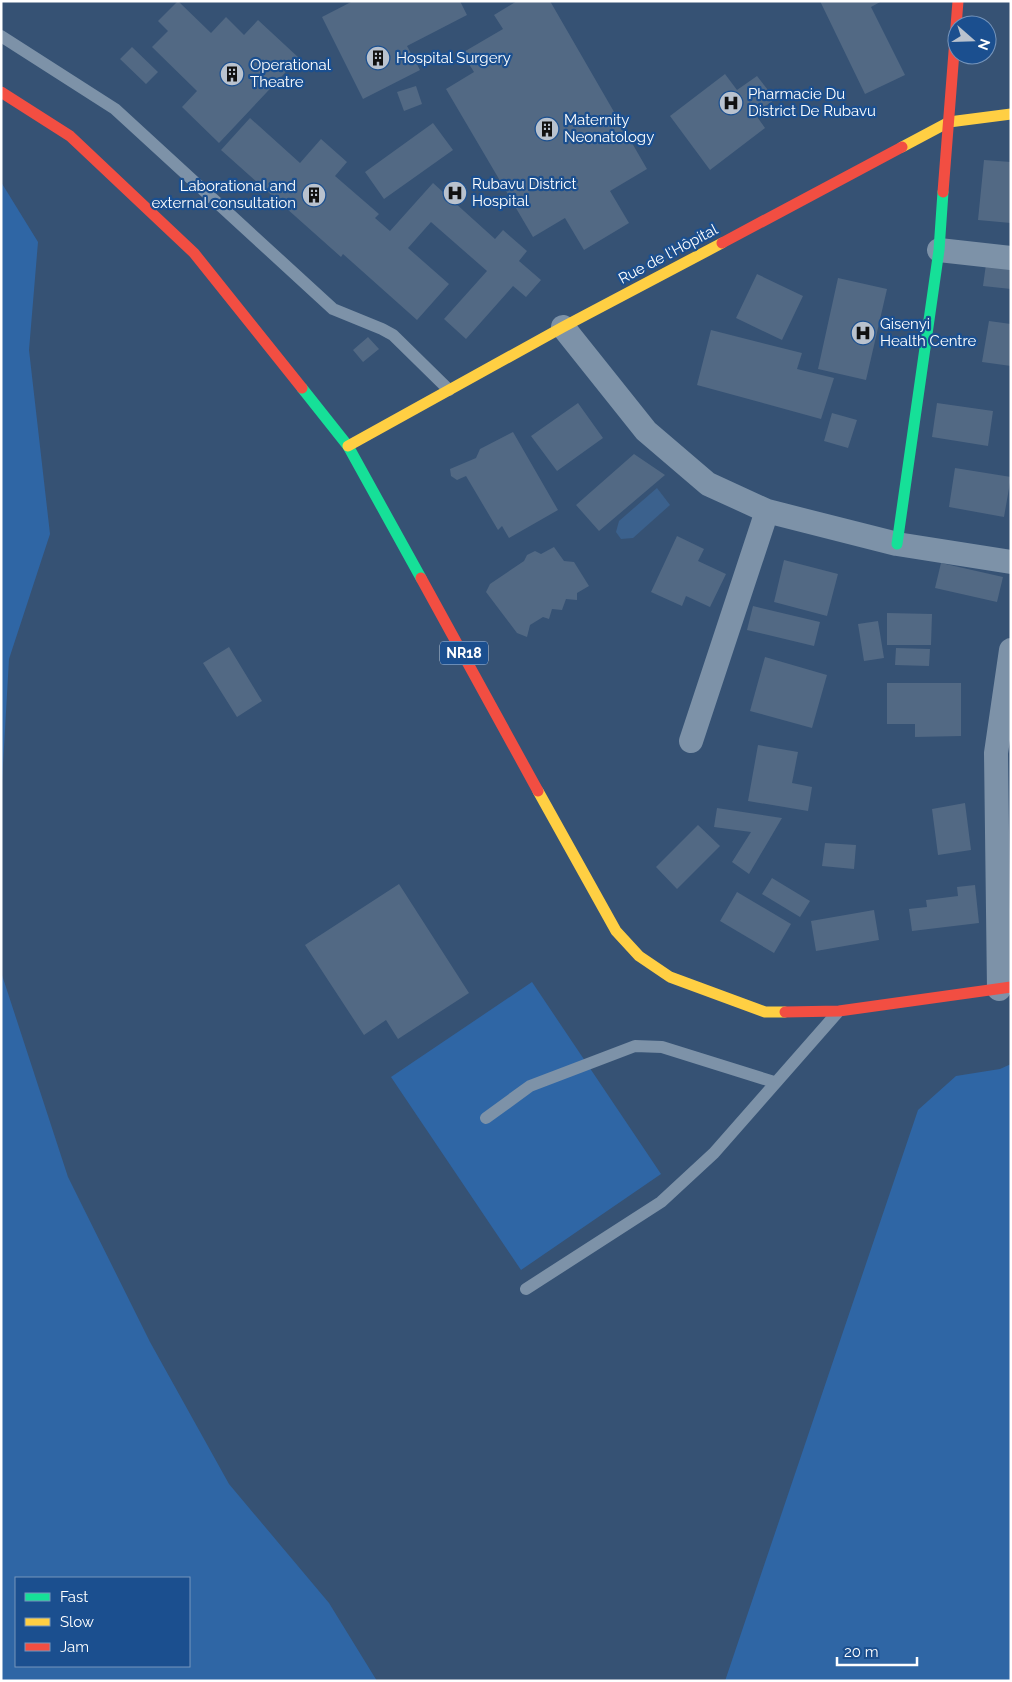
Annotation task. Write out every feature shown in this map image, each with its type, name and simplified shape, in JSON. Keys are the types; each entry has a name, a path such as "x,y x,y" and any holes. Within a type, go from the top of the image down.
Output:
{"main road":[{"path":"897,544 939,250 944,163 958,1"},
{"name":"NR18","path":"1,92 70,136 194,253 348,446 616,931 639,956 670,977 765,1012 839,1011 1005,988"},
{"name":"Rue de l'Hôpital","path":"348,446 563,327 949,122 1011,114"}],"street":[{"path":"939,250 1011,258"},
{"path":"563,327 646,431 708,484 768,511 897,544 1011,562"},
{"path":"691,741 768,511"},
{"path":"1005,988 996,753 1011,650"}],"lane":[{"path":"1,36 115,109 333,309 393,335 449,390"},
{"path":"526,1289 661,1202 714,1153 774,1082 839,1011"},
{"path":"486,1118 530,1086 635,1046 662,1047 774,1082"}],"shaded area":[{"path":"1,182 38,242 29,350 50,534 9,659 1,800"},
{"path":"657,488 670,505 633,538 621,539 616,532 619,521"},
{"path":"1,972 68,1177 150,1342 229,1484 329,1603 377,1681 1,1681"},
{"path":"532,982 661,1174 521,1270 391,1077"},
{"path":"1011,1064 1011,1681 725,1681 918,1110 956,1076 1000,1069"}],"building":[{"name":"Operational Theatre","path":"178,1 211,33 226,17 244,35 258,20 299,58 219,143 182,107 197,91 152,47 168,31 158,21"},
{"name":"Hospital Surgery","path":"353,1 460,1 467,15 407,46 420,70 363,99 322,17"},
{"name":"Maternity Neonatology","path":"517,1 550,1 647,169 610,191 629,223 584,250 565,218 533,237 446,89 474,72 462,53 503,29 494,15"},
{"path":"820,1 882,1 871,7 905,75 865,94"},
{"path":"132,47 158,72 146,84 120,59"},
{"path":"725,74 737,90 757,76 775,99 755,114 765,128 710,170 670,116"},
{"path":"416,86 422,104 404,111 397,92"},
{"path":"250,118 300,163 321,139 347,162 335,176 379,214 375,218 390,231 433,183 495,239 503,230 527,251 519,261 541,280 526,297 513,286 466,339 444,319 487,271 431,222 408,248 449,284 417,320 343,254 341,257 221,150"},
{"path":"433,123 453,150 384,199 365,172"},
{"path":"984,160 1011,162 1011,223 978,220"},
{"path":"986,264 1011,268 1011,289 983,286"},
{"path":"757,274 803,296 782,340 736,318"},
{"path":"838,278 887,289 866,380 818,369"},
{"path":"989,321 1011,324 1011,366 982,362"},
{"path":"711,330 802,353 797,369 834,378 821,419 697,385"},
{"path":"368,337 379,349 363,362 353,350"},
{"path":"578,403 603,438 557,471 531,436"},
{"path":"937,403 993,411 988,446 932,437"},
{"path":"832,413 857,420 848,448 824,441"},
{"path":"513,432 558,510 509,538 502,526 498,530 466,476 457,480 451,476 450,469 476,458 480,449"},
{"path":"634,454 665,475 599,531 576,505"},
{"path":"955,468 1011,477 1004,517 949,507"},
{"path":"677,536 704,549 698,561 726,574 710,607 686,596 682,606 651,592"},
{"path":"554,547 564,561 574,562 589,586 577,593 577,600 566,599 562,610 552,609 549,619 543,617 530,625 527,637 517,633 486,592 490,584 524,561 527,555 535,551 541,554"},
{"path":"784,560 838,574 827,616 774,602"},
{"path":"941,563 1003,577 997,602 935,588"},
{"path":"753,606 820,622 814,646 747,630"},
{"path":"887,613 932,614 931,645 887,645"},
{"path":"878,621 884,658 864,661 858,624"},
{"path":"229,647 262,701 237,717 203,663"},
{"path":"896,648 930,649 929,666 895,665"},
{"path":"765,657 827,675 812,728 750,711"},
{"path":"887,683 961,683 961,736 915,737 915,724 887,724"},
{"path":"758,745 798,752 792,783 812,787 808,811 748,801"},
{"path":"965,803 971,850 938,855 932,809"},
{"path":"717,808 782,818 749,874 732,862 751,832 714,827"},
{"path":"698,825 720,846 677,889 656,867"},
{"path":"825,843 856,845 854,869 822,866"},
{"path":"772,878 810,901 800,917 762,894"},
{"path":"399,884 469,993 398,1039 386,1020 364,1035 305,945"},
{"path":"975,885 979,923 912,931 909,909 927,907 926,900 958,896 957,887"},
{"path":"737,892 791,924 774,953 720,921"},
{"path":"874,910 879,940 816,951 811,921"}],"traffic: fast":[{"path":"897,544 939,250 943,192"},
{"path":"302,388 348,446 421,578"}],"traffic: slow":[{"path":"902,147 949,122 1011,114"},
{"path":"348,446 563,327 722,243"},
{"path":"538,791 616,931 639,956 670,977 765,1012 785,1012"}],"traffic: jam":[{"path":"943,192 958,1"},
{"path":"1,92 70,136 194,253 302,388"},
{"path":"722,243 902,147"},
{"path":"421,578 538,791"},
{"path":"785,1012 839,1011 1011,987"}],"place":[{"name":"Hospital Surgery","path":"378,58"},
{"name":"Operational Theatre","path":"232,74"},
{"name":"Pharmacie Du District De Rubavu","path":"731,103"},
{"name":"Maternity Neonatology","path":"547,129"},
{"name":"Rubavu District Hospital","path":"455,193"},
{"name":"Laborational and external consultation","path":"314,195"},
{"name":"Gisenyi Health Centre","path":"863,333"}]}
